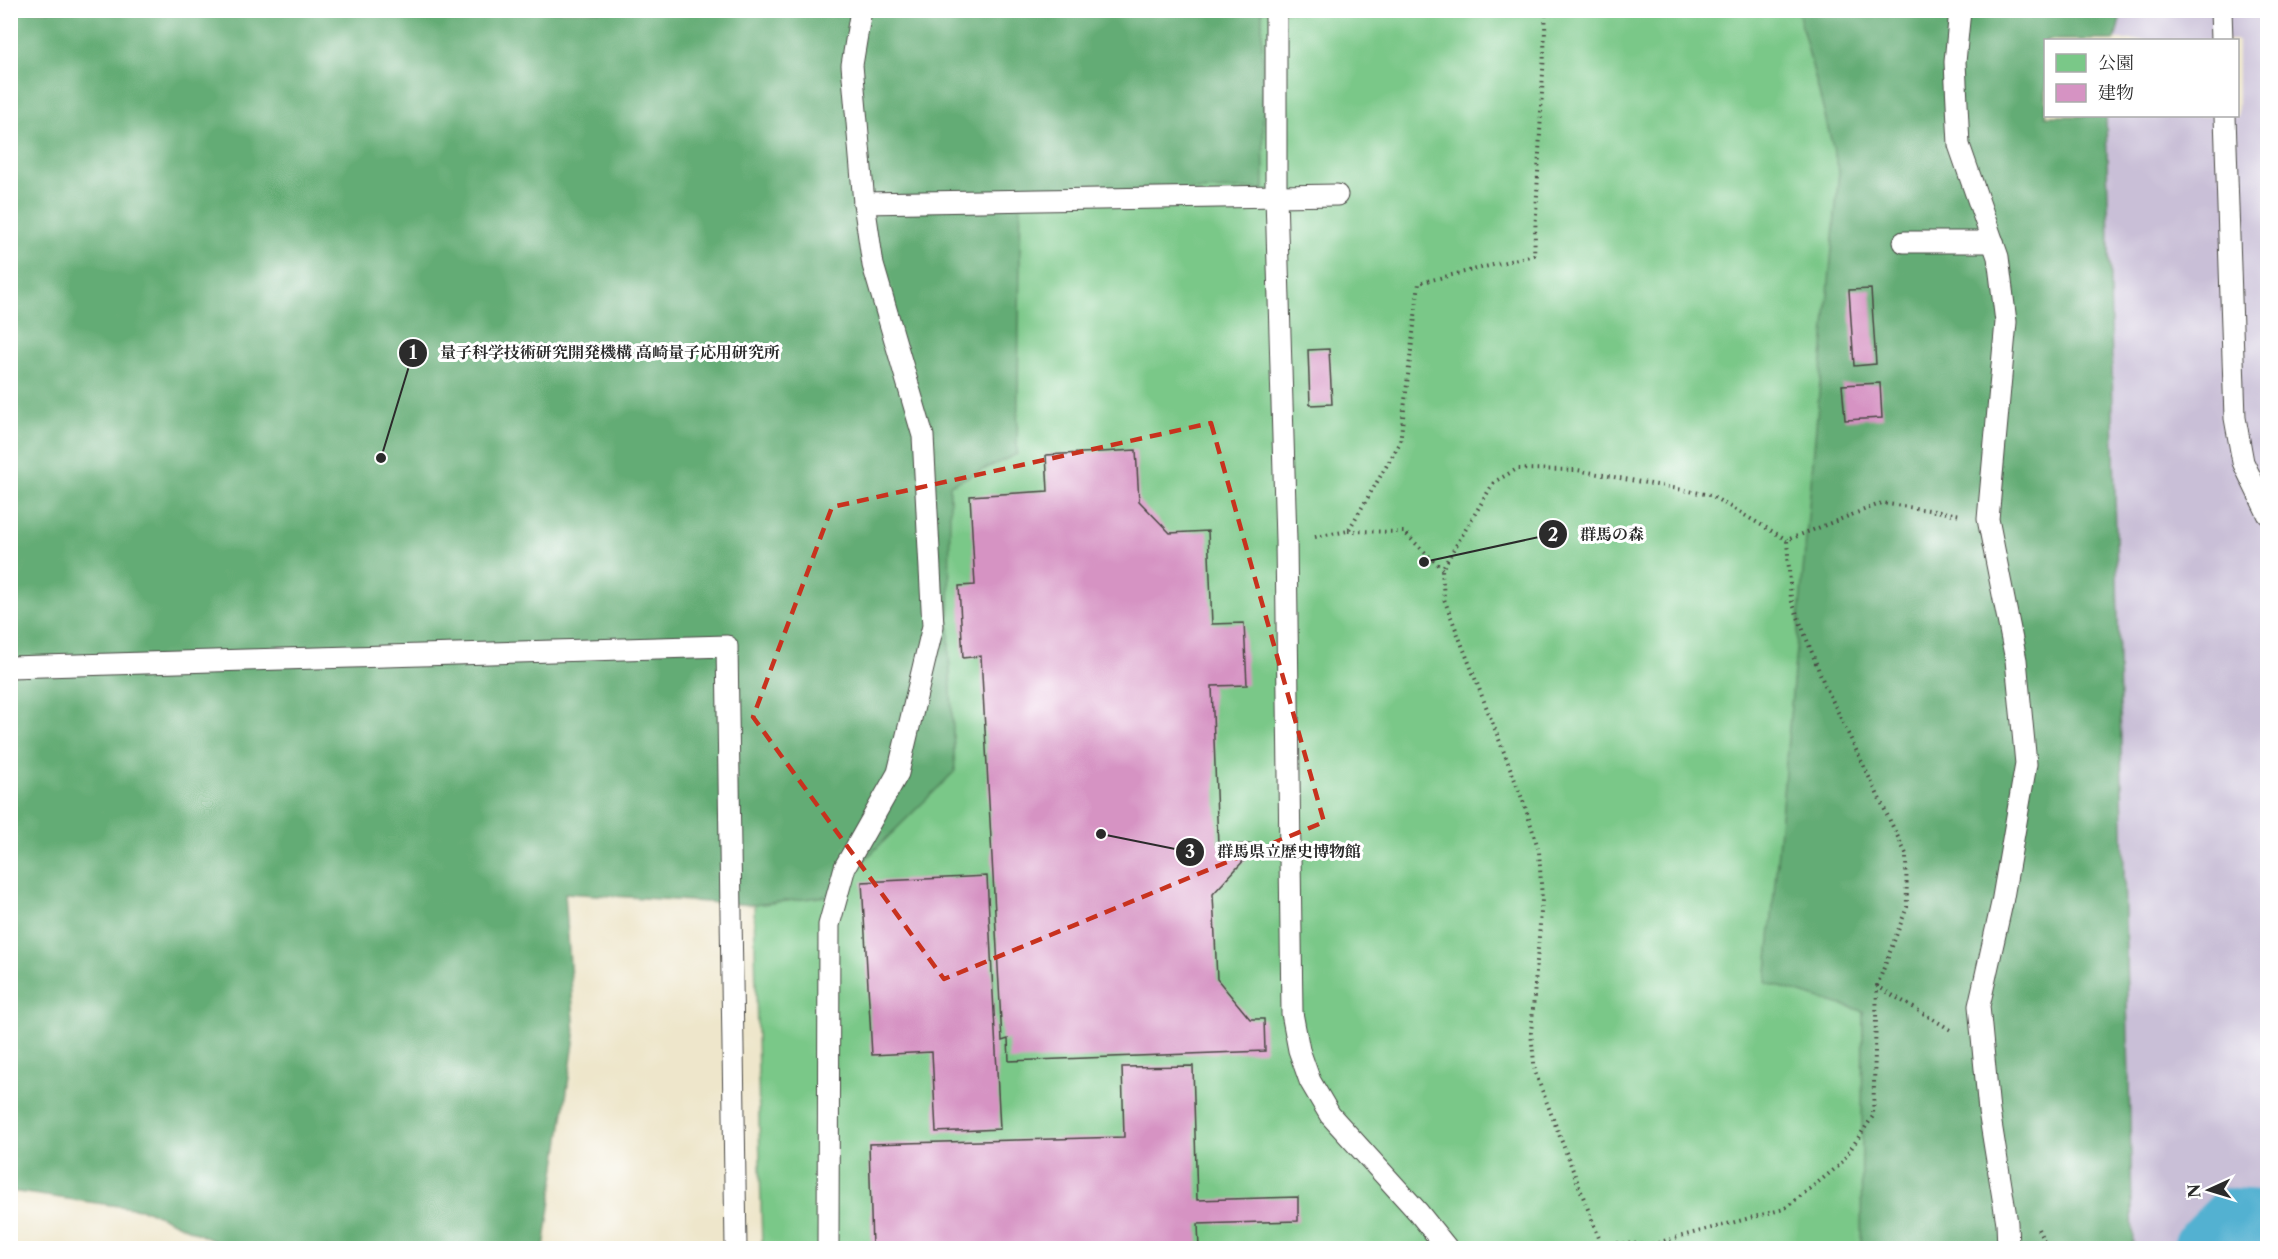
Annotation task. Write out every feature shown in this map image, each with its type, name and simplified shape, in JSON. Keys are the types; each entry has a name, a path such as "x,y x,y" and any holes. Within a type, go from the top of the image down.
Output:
{"lane":[{"path":"828,1248 829,925 845,867 898,773 933,626 923,436 873,265 864,202 852,64 861,10"},
{"path":"1276,10 1276,196 1286,542 1292,1013 1299,1050 1310,1081 1330,1115 1418,1212 1447,1248"},
{"path":"1960,10 1955,62 1959,145 1998,257 2006,322 1988,519 2016,660 2026,764 2002,903 1979,1006 1989,1111 2007,1223 2008,1248"},
{"path":"2221,10 2222,39"},
{"path":"2225,117 2235,418 2243,462 2268,514"},
{"path":"864,202 1337,195"},
{"path":"1904,242 1993,242"},
{"path":"10,667 727,646 736,1248"}],"path":[{"path":"1348,531 1400,443 1419,283 1534,255 1546,10"},
{"path":"1601,1243 1535,1072 1531,1034 1542,900 1539,851 1525,806 1444,599 1442,569 1494,482 1517,469 1577,470 1710,495 1787,540"},
{"path":"1787,540 1882,503 1988,519"},
{"path":"1286,542 1348,531 1404,532 1442,569"},
{"path":"1594,1248 1601,1243 1652,1244 1784,1209 1840,1165 1873,1116 1877,986 1907,907 1906,854 1823,681 1791,599 1787,540"},
{"path":"1877,986 1983,1048"}],"highlighted area":[{"path":"1211,423 1324,822 944,979 753,717 832,507"}],"shaded area":[{"path":"2084,11 2267,11 2267,1248 2107,1248 2086,117 2239,117 2239,39 2085,39"}],"green space":[{"path":"11,11 1262,11 1264,189 1021,192 1017,454 950,485 949,652 955,771 828,896 754,905 565,893 575,1036 544,1248 229,1248 147,1210 11,1191"},
{"path":"755,11 2084,11 2047,39 2044,39 2044,117 2046,117 2107,1248 762,1248 754,905"},
{"path":"1798,11 2122,11 2115,39 2044,39 2044,117 2106,117 2133,1248 1861,1248 1863,1011 1766,983 1839,171"}],"building":[{"path":"1871,289 1876,364 1854,366 1849,290"},
{"path":"1329,349 1332,404 1310,405 1308,350"},
{"path":"1880,383 1882,418 1845,420 1842,385"},
{"path":"1136,450 1139,501 1170,533 1208,531 1212,624 1244,623 1247,685 1212,686 1218,845 1259,844 1213,894 1217,979 1250,1019 1264,1019 1265,1051 1009,1061 1008,1039 1002,1041 981,656 963,658 959,586 975,585 970,496 1048,491 1046,455"},
{"path":"987,876 1000,1129 936,1132 932,1052 872,1055 862,882"},
{"path":"1193,1066 1197,1200 1298,1197 1298,1221 1198,1224 1199,1248 872,1248 869,1144 1124,1137 1122,1067"}],"waterway":[{"path":"2205,1248 2233,1220 2268,1223"}],"place":[{"name":"量子科学技術研究開発機構 高崎量子応用研究所","path":"381,458"},
{"name":"群馬の森","path":"1424,562"},
{"name":"群馬県立歴史博物館","path":"1101,834"}]}
